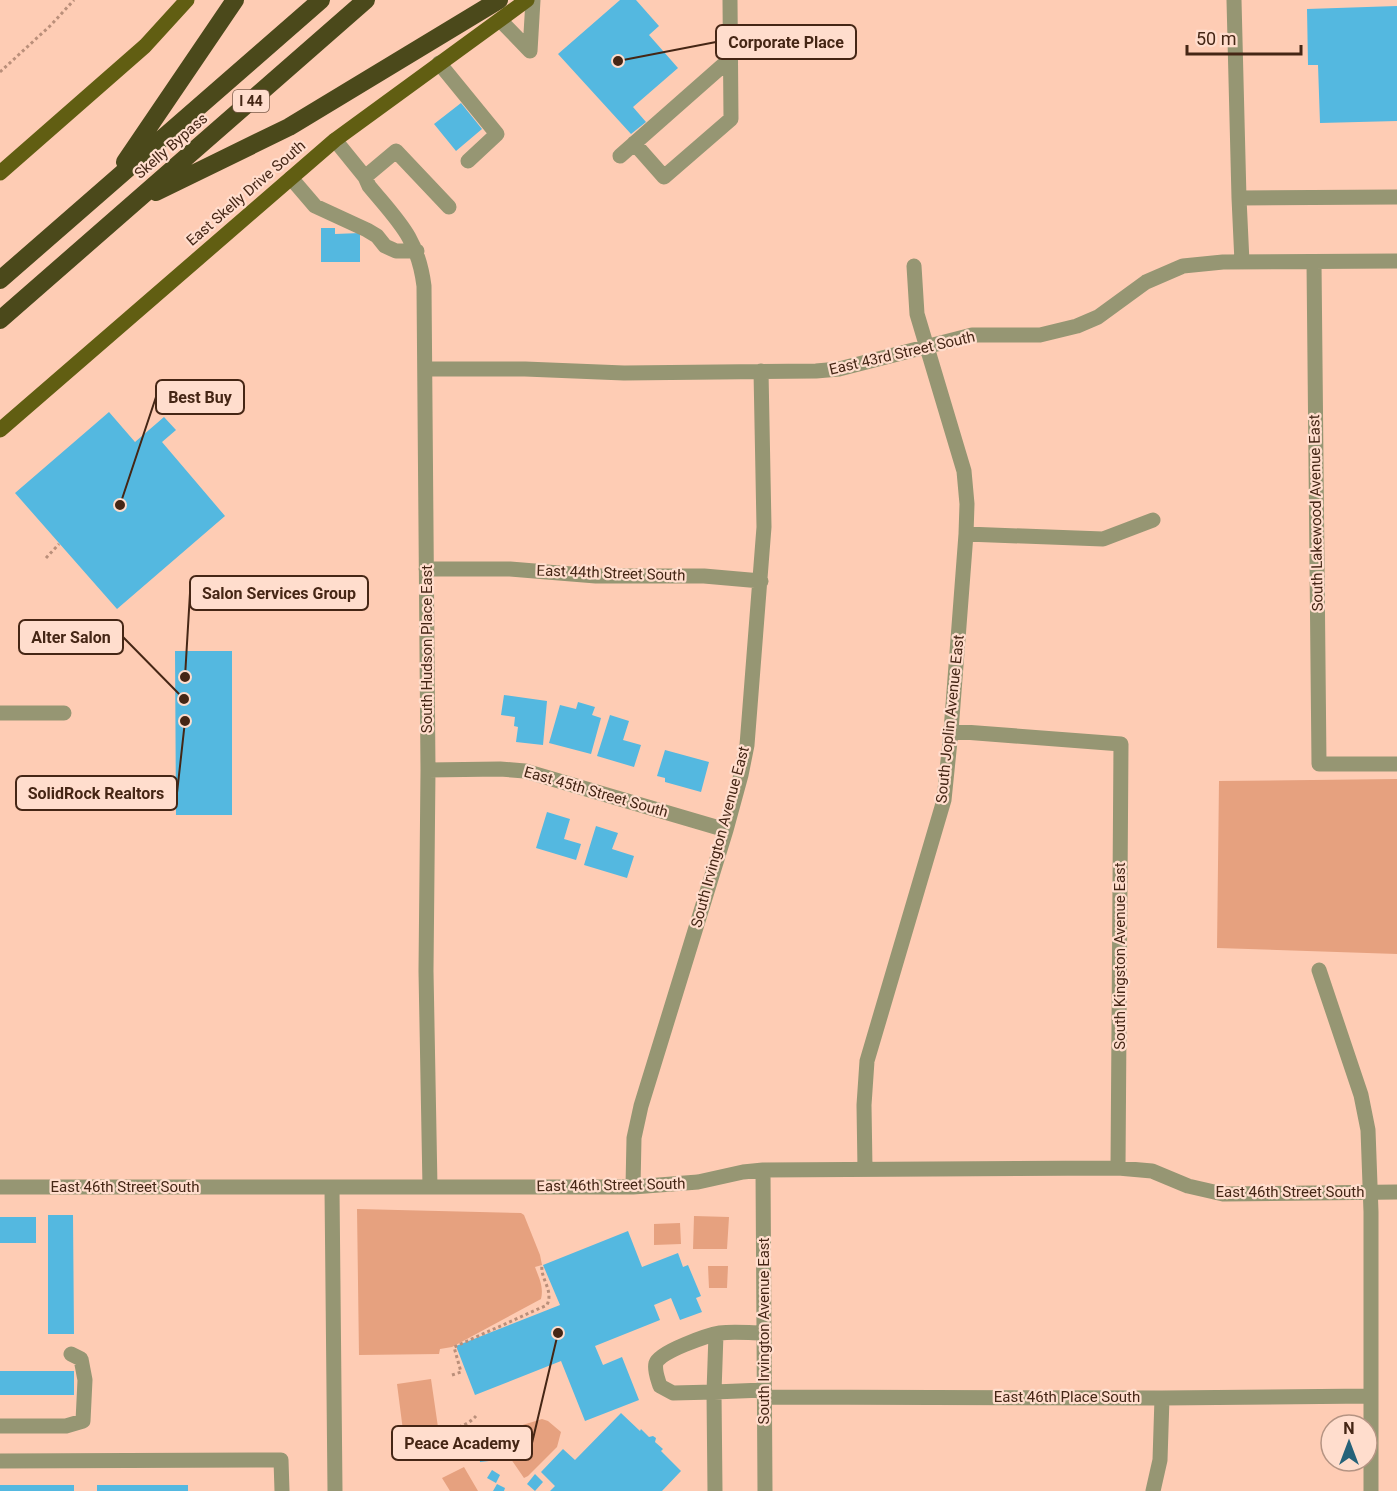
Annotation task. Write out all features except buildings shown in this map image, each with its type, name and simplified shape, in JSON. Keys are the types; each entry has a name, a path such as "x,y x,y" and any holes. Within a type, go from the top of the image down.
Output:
{"highway":[{"path":"109,186 236,0"},
{"name":"Skelly Bypass","path":"0,280 321,0"},
{"name":"Skelly Bypass","path":"0,320 366,0"},
{"path":"135,202 290,127 499,0"}],"main road":[{"path":"0,173 145,46 187,0"},
{"name":"East Skelly Drive South","path":"0,430 334,140 527,0"}],"street":[{"path":"501,21 530,51 533,0"},
{"path":"634,143 664,177 731,119 730,0"},
{"path":"1234,0 1242,262"},
{"path":"620,156 730,59"},
{"path":"439,63 497,134 468,161"},
{"name":"South Hudson Place East","path":"334,140 398,221 417,251 424,286 428,770 426,971 430,1187"},
{"path":"365,177 396,151 449,207"},
{"path":"291,177 315,206 367,230 385,246 396,251 417,251"},
{"path":"1239,198 1397,197"},
{"name":"East 43rd Street South","path":"424,369 525,369 624,373 840,369 972,334 1040,335 1057,332 1098,317 1146,282 1174,270 1200,263 1397,261"},
{"name":"South Lakewood Avenue East","path":"1314,262 1319,764 1397,764"},
{"name":"South Joplin Avenue East","path":"865,1169 864,1105 867,1062 944,800 966,534 967,496 964,471 917,314 914,266"},
{"name":"South Irvington Avenue East","path":"633,1187 634,1138 641,1106 726,830 747,745 764,527 761,371"},
{"path":"966,534 1103,539 1153,520"},
{"name":"East 44th Street South","path":"426,569 510,569 596,576 704,576 761,581"},
{"path":"0,713 64,713"},
{"name":"South Kingston Avenue East","path":"951,731 1121,744 1118,1168"},
{"name":"East 45th Street South","path":"428,770 500,768 525,771 726,830"},
{"path":"1319,970 1366,1116 1370,1192 1371,1491"},
{"name":"East 46th Street South","path":"0,1187 633,1187 698,1182 762,1170 1118,1168 1152,1171 1188,1186 1223,1194 1397,1192"},
{"name":"South Irvington Avenue East","path":"762,1170 765,1491"},
{"path":"332,1188 334,1491"},
{"path":"715,1491 716,1334 763,1333"},
{"name":"East 46th Place South","path":"716,1334 683,1345 660,1357 656,1362 656,1376 660,1386 673,1393 1162,1398 1371,1396"},
{"path":"0,1426 66,1426 83,1421 83,1368 81,1359 71,1354"},
{"path":"1153,1491 1160,1460 1162,1398"},
{"path":"0,1461 281,1460 282,1491"}],"path":[{"path":"0,72 51,25 74,0"},
{"path":"46,558 59,544"},
{"path":"453,1376 461,1372 454,1347 547,1305 550,1299 549,1290 541,1269 542,1265"},
{"path":"441,1430 457,1428 471,1422 476,1416"}],"shaded area":[{"path":"1397,779 1397,954 1217,948 1219,781"},
{"path":"357,1209 521,1213 524,1215 540,1255 542,1265 535,1267 541,1287 541,1299 452,1347 440,1349 439,1354 359,1355"},
{"path":"694,1216 729,1217 727,1249 693,1249"},
{"path":"680,1223 681,1244 654,1245 654,1224"},
{"path":"708,1266 728,1266 727,1288 709,1288"},
{"path":"431,1379 440,1441 405,1446 397,1384"},
{"path":"542,1419 561,1432 557,1447 524,1478 500,1443 499,1435 506,1430"},
{"path":"464,1467 478,1491 450,1491 442,1478"}],"place":[{"name":"Corporate Place","path":"618,61"},
{"name":"Best Buy","path":"120,505"},
{"name":"Salon Services Group","path":"185,677"},
{"name":"Alter Salon","path":"184,699"},
{"name":"SolidRock Realtors","path":"185,721"},
{"name":"Peace Academy","path":"558,1333"}]}
